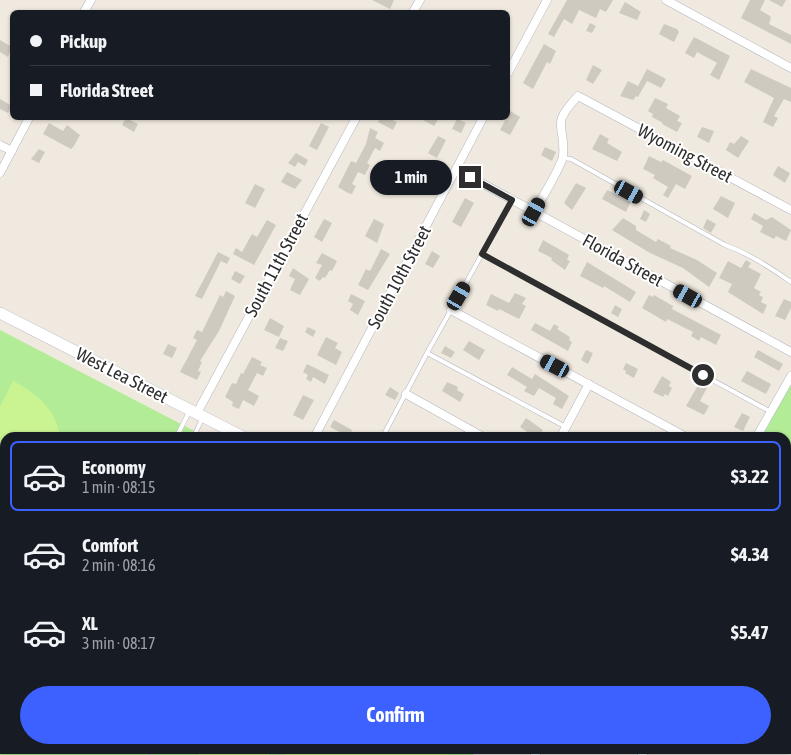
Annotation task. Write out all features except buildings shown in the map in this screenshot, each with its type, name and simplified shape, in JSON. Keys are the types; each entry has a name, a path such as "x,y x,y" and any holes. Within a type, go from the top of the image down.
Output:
{"main road":[{"name":"West Lea Street","path":"0,313 233,432"}],"street":[{"path":"510,69 547,0"},
{"path":"666,0 791,68"},
{"name":"Wyoming Street","path":"563,158 560,123 563,112 578,96 791,210"},
{"path":"0,173 28,120"},
{"name":"South 11th Street","path":"197,413 355,120"},
{"name":"South 10th Street","path":"317,432 483,120"},
{"path":"0,145 12,151"},
{"path":"534,212 563,158"},
{"name":"Florida Street","path":"456,169 791,352"},
{"path":"451,310 677,432"},
{"path":"759,432 791,376"},
{"path":"563,432 589,384"},
{"path":"406,394 474,432"}],"lane":[{"path":"563,158 571,159 725,245 744,252 773,268 791,282"},
{"path":"385,432 512,200"},
{"path":"482,254 771,412"},
{"path":"427,353 566,427"},
{"path":"181,432 197,413"},
{"path":"194,432 197,413"}],"green space":[{"path":"0,330 196,432 0,432"},
{"path":"791,376 791,432 759,432"},
{"path":"13,381 37,396 44,403 50,410 59,432 0,432 0,407"},
{"path":"0,754 474,754 473,755"},
{"path":"198,754 269,754 269,755"},
{"path":"285,754 449,754 448,755"}],"route":[{"path":"470,177 512,200 482,254 703,375"}]}
